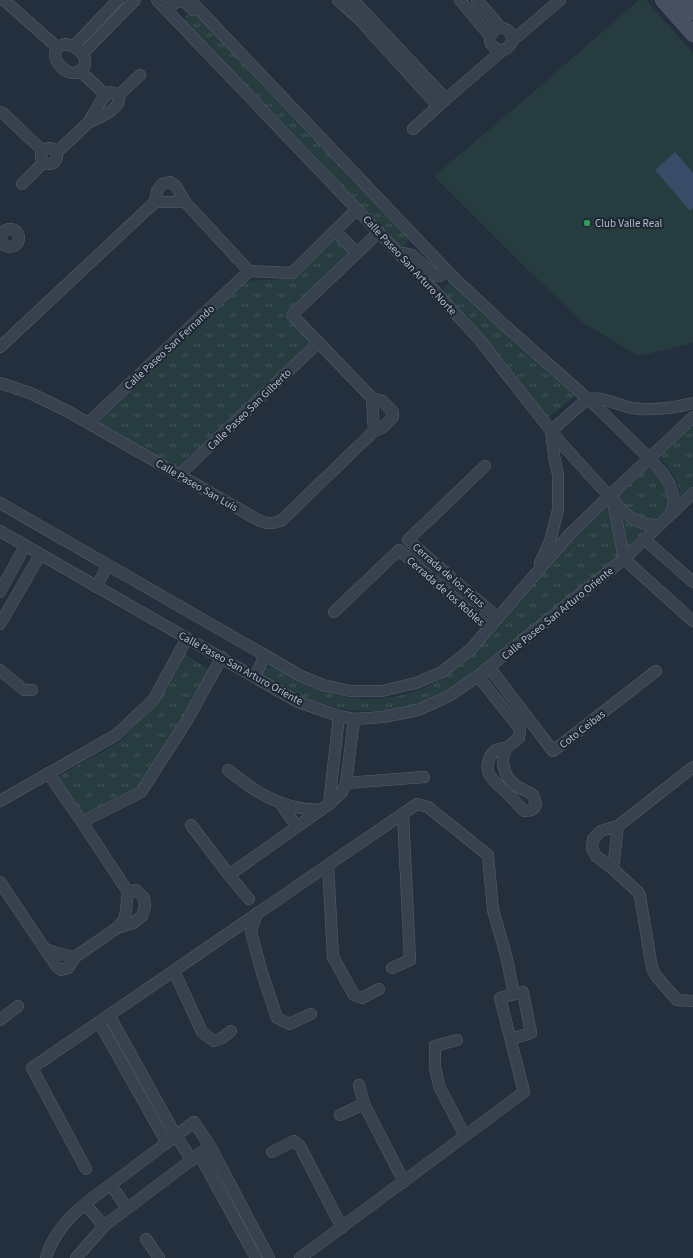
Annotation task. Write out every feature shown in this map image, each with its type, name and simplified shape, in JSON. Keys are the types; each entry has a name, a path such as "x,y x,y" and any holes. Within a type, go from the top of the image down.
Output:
{"main road":[{"path":"663,0 693,34"},
{"path":"682,0 693,12"}],"street":[{"path":"4,0 58,48"},
{"path":"74,46 118,0"},
{"path":"82,54 136,0"},
{"name":"Calle Paseo San Arturo Norte","path":"157,0 432,288 478,339 551,432 610,498 626,514 638,522 649,525 659,525"},
{"name":"Calle Paseo San Arturo Norte","path":"190,0 446,270 649,458 670,483 674,504 671,513"},
{"path":"338,0 359,19 373,28"},
{"path":"354,0 373,28 442,102"},
{"path":"460,0 490,36 490,41 493,46 502,50"},
{"path":"477,0 501,28"},
{"path":"413,129 560,0"},
{"path":"168,10 176,1 185,2 208,24 214,25"},
{"path":"490,36 494,30 501,28 506,29 510,32 512,41"},
{"path":"66,44 74,46 82,54 85,63 84,67 80,71 71,73 62,68 56,59 56,51 62,45 66,44"},
{"path":"80,71 106,95"},
{"path":"118,96 140,75"},
{"path":"43,163 52,164 56,159 56,153 88,123 106,95 110,92 118,96 119,103 116,107 105,115 88,123"},
{"path":"1,110 42,151"},
{"path":"43,163 40,157 42,151 48,148 54,150 56,153"},
{"path":"22,184 43,163"},
{"path":"0,348 155,202 157,191 162,184 170,182 176,186 185,202 249,271 292,272 357,209"},
{"path":"155,202 185,202"},
{"path":"2,229 13,229 19,237 18,243 15,246 3,249 1,237 2,229"},
{"path":"335,231 357,253"},
{"name":"Calle Paseo San Luis","path":"0,383 30,393 88,423 260,521 267,524 282,520 374,431 382,428 392,420 394,414 393,412 382,401 372,398 292,315 379,232"},
{"path":"399,253 412,256 435,275 440,276 446,270"},
{"name":"Calle Paseo San Fernando","path":"88,423 249,271"},
{"name":"Calle Paseo San Gilberto","path":"179,475 318,342"},
{"path":"372,398 374,431"},
{"path":"551,432 587,399 602,399 619,405 646,409 669,408 693,403"},
{"name":"Calle Paseo San Arturo Oriente","path":"0,503 301,676 323,685 350,691 382,691 416,683 442,672 471,649 569,535 610,498 649,458 693,417"},
{"name":"Calle Paseo San Arturo Oriente","path":"536,573 550,541 558,510 558,474 551,432"},
{"name":"Cerrada de los Ficus","path":"485,466 408,540 498,618"},
{"name":"Calle Paseo San Arturo Oriente","path":"0,531 96,587 222,657 298,702 339,716 354,719 418,710 449,696 489,668 624,560 693,492"},
{"path":"610,498 624,560 693,621"},
{"path":"644,539 693,582"},
{"path":"0,592 25,546"},
{"name":"Cerrada de los Robles","path":"334,612 399,550 489,628"},
{"path":"0,624 40,555"},
{"path":"96,587 108,565"},
{"path":"0,801 116,735 154,699 187,638"},
{"path":"255,676 265,655"},
{"path":"82,822 141,792 186,722 222,657"},
{"name":"Coto Ceibas","path":"489,668 553,751 656,671"},
{"path":"0,670 24,690 32,690"},
{"path":"478,676 520,730 519,738 507,748 503,760 504,770 513,783 534,795 536,804 530,811 524,811 490,778 487,770 487,765 494,751 499,748 507,748"},
{"path":"325,807 339,716"},
{"path":"229,875 325,807 342,792 346,782 354,719"},
{"path":"228,770 270,799 281,804 298,808 325,807"},
{"path":"691,771 618,826 601,831 593,839 592,848 596,856 638,892 640,896 652,968 656,976 677,1000 693,1001"},
{"path":"0,882 57,967 62,970 68,968 75,957 117,928 125,918 128,892 48,773"},
{"path":"346,782 424,777"},
{"path":"281,804 296,827"},
{"path":"86,1169 32,1068 417,804 428,807 488,855 493,910 506,954 514,994"},
{"path":"392,968 410,960 403,814"},
{"path":"191,825 249,899"},
{"path":"613,869 618,826"},
{"path":"328,865 333,956 354,995 362,998 379,989"},
{"path":"117,928 133,923 142,916 145,907 144,898 136,890 128,892"},
{"path":"258,913 251,932 262,974 277,1018 289,1024 311,1014"},
{"path":"217,940 251,932"},
{"path":"174,971 202,1032 214,1041 222,1038 231,1031"},
{"path":"300,1258 524,1092 500,998 523,992 531,1033 511,1039"},
{"path":"0,1020 18,1006"},
{"path":"110,1015 171,1140"},
{"path":"99,1022 171,1140 195,1157 256,1258"},
{"path":"457,1040 435,1046 435,1067 439,1086 465,1136"},
{"path":"359,1085 364,1104 404,1182"},
{"path":"340,1114 364,1104"},
{"path":"46,1258 55,1238 68,1220 85,1204 194,1122 210,1146 269,1258"},
{"path":"272,1152 294,1141 300,1146 342,1228"},
{"path":"76,1258 104,1226 210,1146"},
{"path":"111,1185 127,1208"},
{"path":"85,1204 104,1226"},
{"path":"146,1239 159,1258"}],"green space":[{"name":"Club Valle Real","path":"639,0 646,0 693,53 693,343 638,356 585,324 528,270 434,176"},
{"path":"196,9 412,235 402,249 185,22 185,17"},
{"path":"335,239 349,254 284,315 310,342 177,468 98,422 245,281 294,278"},
{"path":"450,282 576,395 547,419 440,292"},
{"path":"693,424 693,486 681,498 674,476 659,457"},
{"path":"648,467 661,480 668,494 669,504 665,514 659,518 650,520 643,519 636,515 617,496"},
{"path":"609,505 618,557 466,678 443,693 422,703 394,710 346,710 303,698 262,675 264,668 272,667 316,689 337,695 358,698 399,696 437,682 471,656 572,540"},
{"path":"623,520 645,529 627,548"},
{"path":"184,654 210,670 185,715 140,786 84,815 57,777 121,741 158,702"}],"water":[{"path":"675,152 693,173 693,208 690,211 655,170"}],"place":[{"name":"Club Valle Real","path":"587,223"}]}
